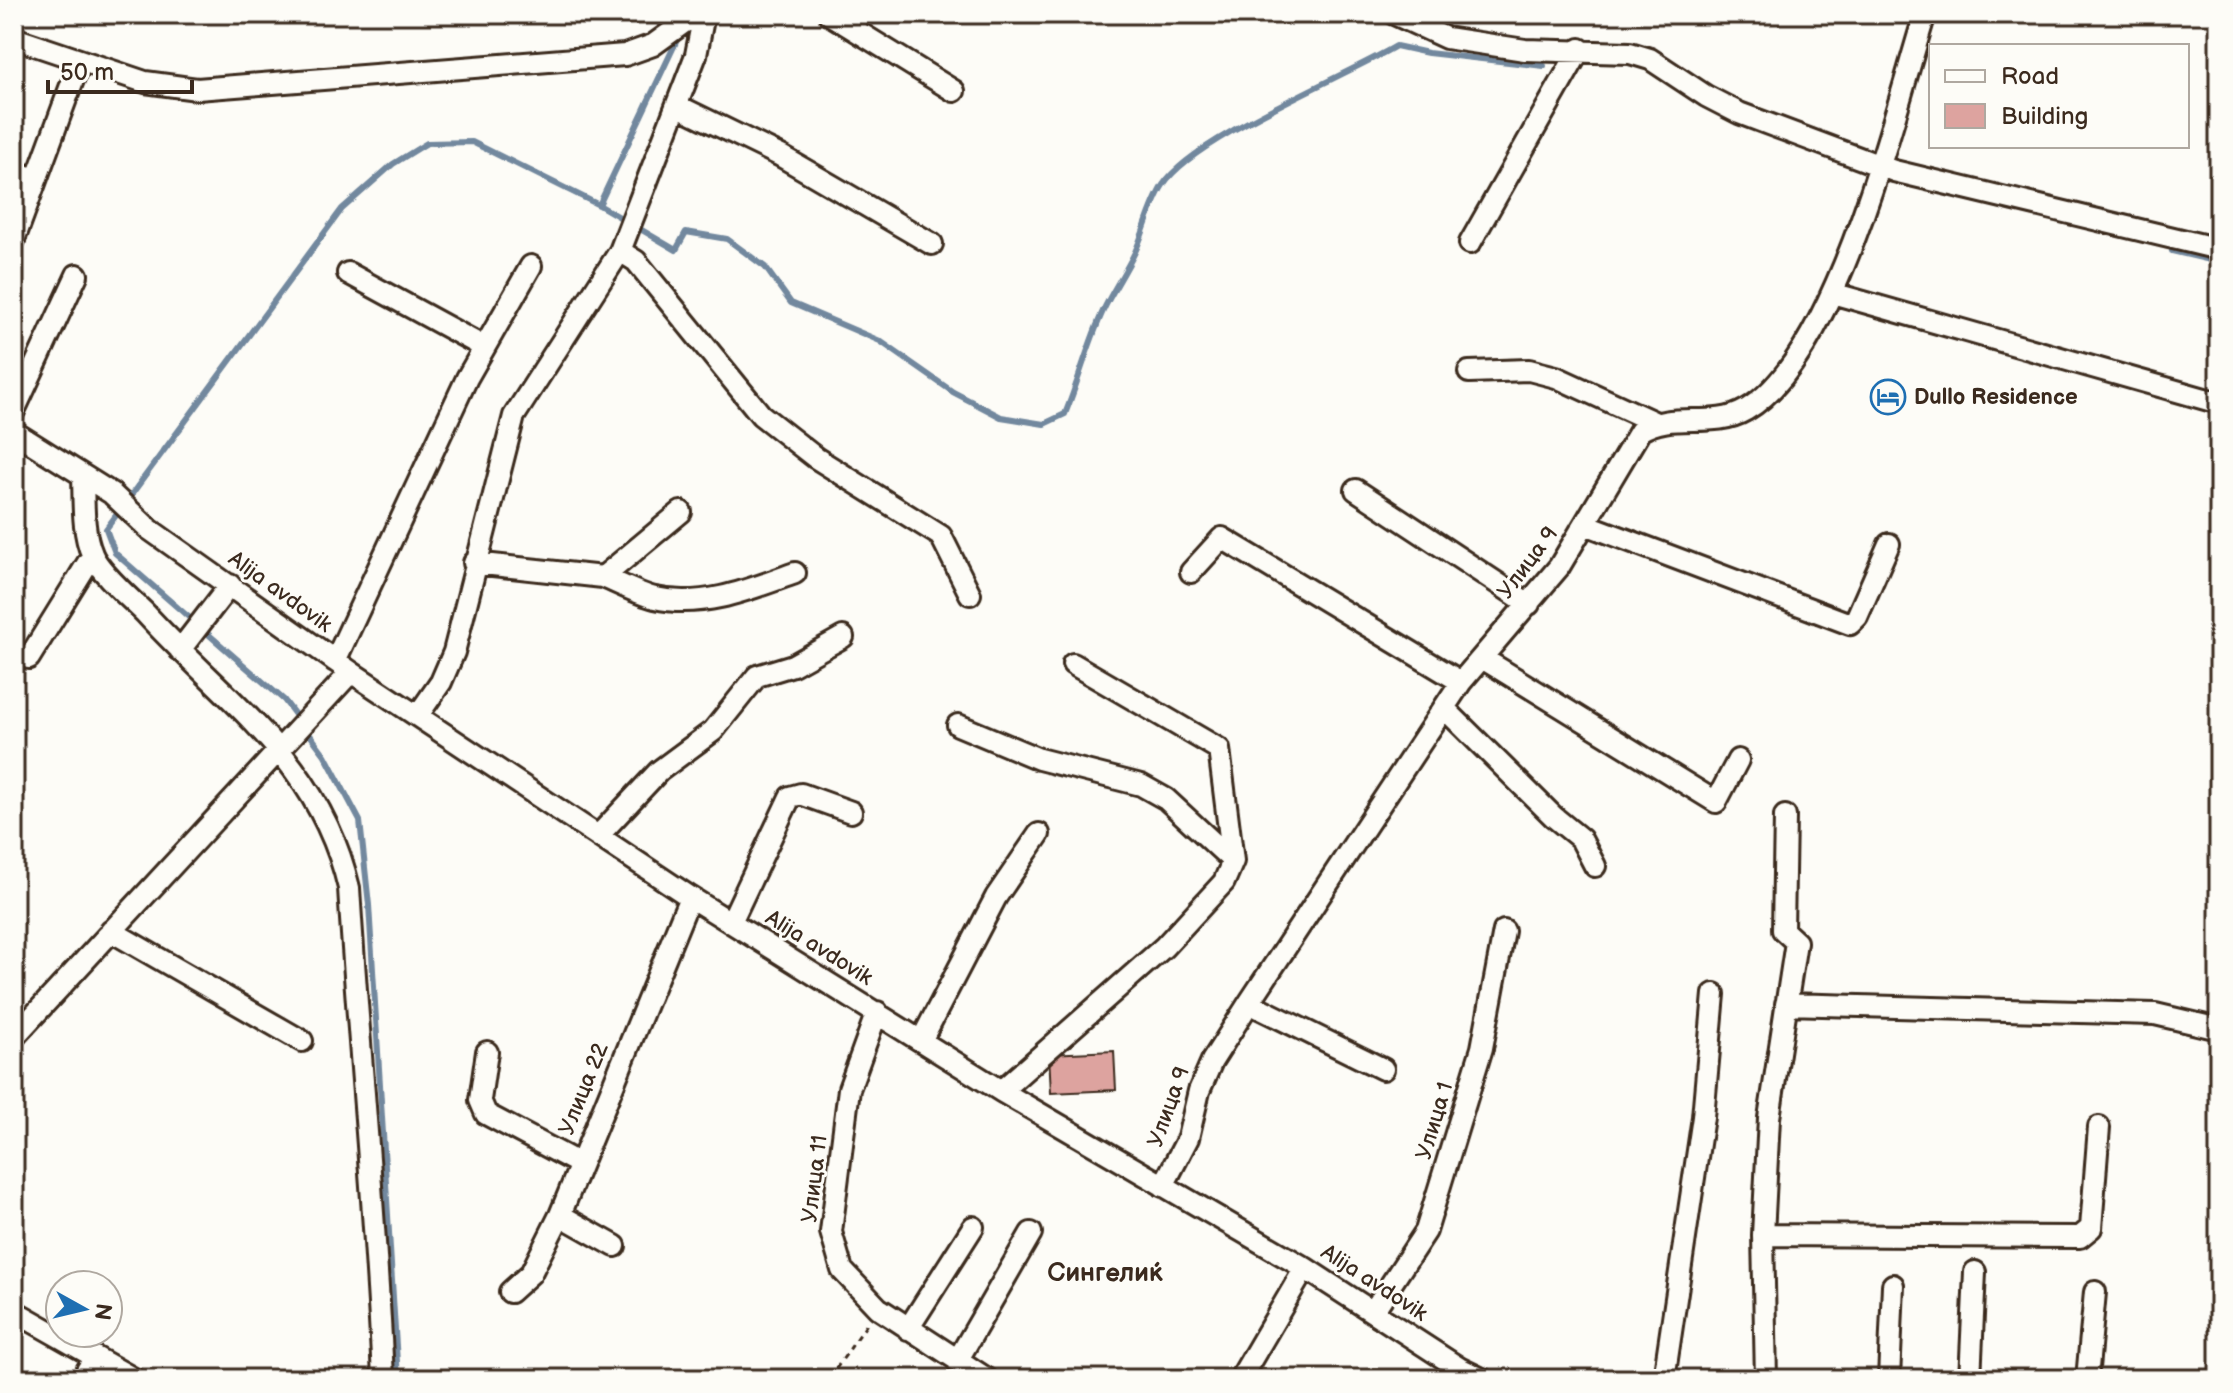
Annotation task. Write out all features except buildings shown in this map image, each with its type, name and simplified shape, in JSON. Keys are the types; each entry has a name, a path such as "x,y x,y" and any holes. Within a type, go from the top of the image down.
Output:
{"street":[{"path":"14,38 145,82 197,89 625,55 653,45 696,14"},
{"path":"418,715 449,668 514,416 531,385 596,294 624,243 696,55 704,14"},
{"path":"829,14 954,91"},
{"path":"1394,14 1446,38 1525,50 1580,49 1630,53 1650,59 1706,96 1739,113 1878,165 2082,219 2219,249"},
{"path":"1469,372 1529,370 1556,377 1654,422 1707,422 1748,409 1793,360 1832,293 1863,222 1925,14"},
{"path":"1470,243 1580,49"},
{"path":"14,240 80,61"},
{"path":"678,106 769,149 932,244"},
{"path":"14,172 36,179"},
{"path":"624,243 761,415 816,458 941,536 952,564 970,594"},
{"path":"14,1037 318,704 343,666 484,347 531,266"},
{"path":"348,273 484,347"},
{"path":"14,411 77,275"},
{"path":"1832,293 2219,403"},
{"name":"Улица 9","path":"1163,1186 1188,1138 1199,1091 1212,1061 1249,1003 1461,682 1559,567 1640,431 1654,422"},
{"path":"14,432 83,476 85,524 92,556 286,740 340,853 349,888 365,1136 378,1249 383,1379"},
{"name":"Alija avdovik","path":"83,476 111,493 149,529 343,666 690,897 1001,1091 1305,1268 1459,1368 1482,1379"},
{"path":"1356,490 1529,604"},
{"path":"603,577 681,512"},
{"path":"1585,524 1850,624 1857,617 1889,544"},
{"path":"1191,572 1222,538 1461,682"},
{"path":"29,658 92,556"},
{"path":"474,563 603,577 654,598 683,601 732,596 795,573"},
{"path":"183,645 230,585"},
{"path":"598,836 659,771 713,731 757,676 793,665 843,637"},
{"path":"1482,658 1716,802 1738,760"},
{"path":"1001,1091 1164,947 1224,882 1233,861 1219,749 1073,664"},
{"path":"1445,709 1554,817 1581,839 1595,866"},
{"path":"958,725 1039,759 1141,785 1166,799 1233,861"},
{"path":"731,922 790,797 801,794 851,812"},
{"path":"1766,1379 1763,1235 1769,1118 1796,942 1783,930 1785,816"},
{"path":"922,1039 996,897 1039,834"},
{"name":"Улица 22","path":"510,1292 531,1273 560,1215 690,897"},
{"path":"111,931 302,1041"},
{"name":"Улица 1","path":"1374,1310 1426,1231 1482,1048 1504,931"},
{"path":"1664,1379 1703,1117 1714,994"},
{"path":"1249,1003 1383,1069"},
{"path":"1786,1004 2155,1014 2219,1029"},
{"name":"Улица 11","path":"877,1012 849,1089 831,1232 842,1270 878,1308 987,1379"},
{"path":"487,1052 480,1100 486,1114 580,1164"},
{"path":"1763,1235 2080,1237 2091,1228 2099,1127"},
{"path":"560,1215 615,1246"},
{"path":"908,1329 973,1227"},
{"path":"957,1361 1031,1233"},
{"path":"1240,1379 1305,1268"},
{"path":"1970,1379 1975,1272"},
{"path":"1889,1379 1893,1285"},
{"path":"2087,1379 2095,1292"},
{"path":"14,1311 134,1379"},
{"path":"82,1379 95,1357"}],"path":[{"path":"829,1379 878,1308"}],"waterway":[{"path":"599,205 677,40"},
{"path":"398,1379 369,905 360,821 325,755 284,700 115,553 106,529 342,209 393,164 427,143 472,142 599,205 676,250 686,232 727,239 765,267 791,303 880,341 953,392 1001,417 1044,424 1065,414 1098,324 1135,252 1158,193 1179,167 1204,148 1270,110 1396,46 1428,53 1544,66"},
{"path":"2172,251 2219,262"}],"place":[{"name":"Dullo Residence","path":"1888,397"}],"district":[{"name":"Сингелиќ","path":"1105,1273"}]}
